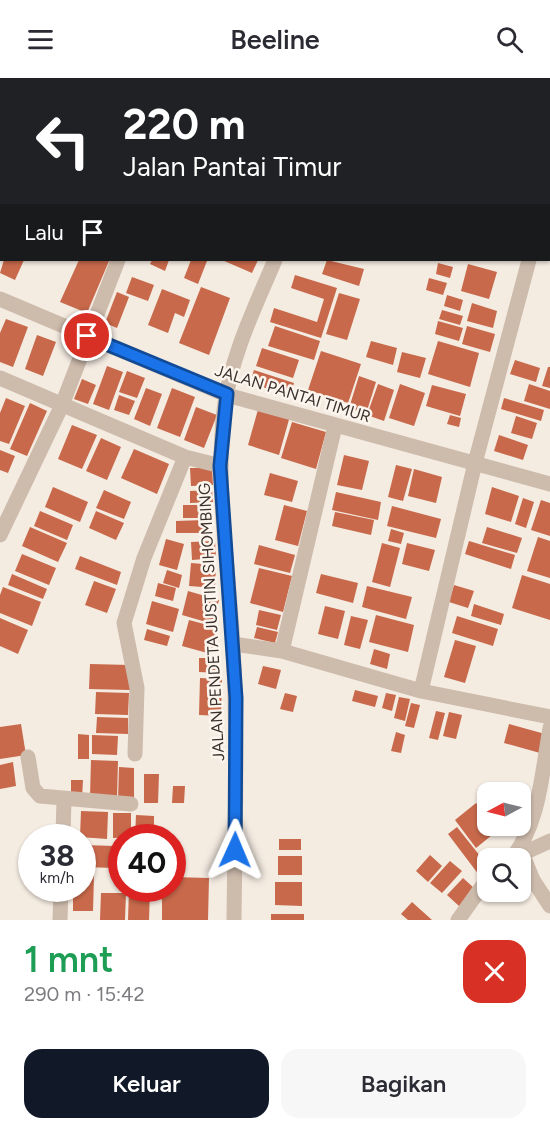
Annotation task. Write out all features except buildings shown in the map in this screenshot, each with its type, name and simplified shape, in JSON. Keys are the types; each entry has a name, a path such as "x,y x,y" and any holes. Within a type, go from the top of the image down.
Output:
{"street":[{"path":"0,535 62,405 118,261"},
{"name":"JALAN PENDETA JUSTIN SIHOMBING","path":"234,920 237,745 233,644 220,466 227,394 247,328 275,261"},
{"path":"422,691 475,464 529,261"},
{"name":"JALAN PANTAI TIMUR","path":"0,299 227,394 335,426 550,484"},
{"path":"0,378 185,457 220,466"},
{"path":"282,651 335,426"},
{"path":"135,754 137,688 124,623 144,558 185,457"},
{"path":"233,644 282,651 422,691 550,717"},
{"path":"520,848 538,797 550,728"},
{"path":"28,757 33,788 40,796 131,804"},
{"path":"63,824 64,799"},
{"path":"531,849 550,841"},
{"path":"531,877 550,906"},
{"path":"458,920 477,893"},
{"path":"60,920 61,902"}],"route":[{"path":"87,336 227,394 220,466 236,698 235,850"}]}
